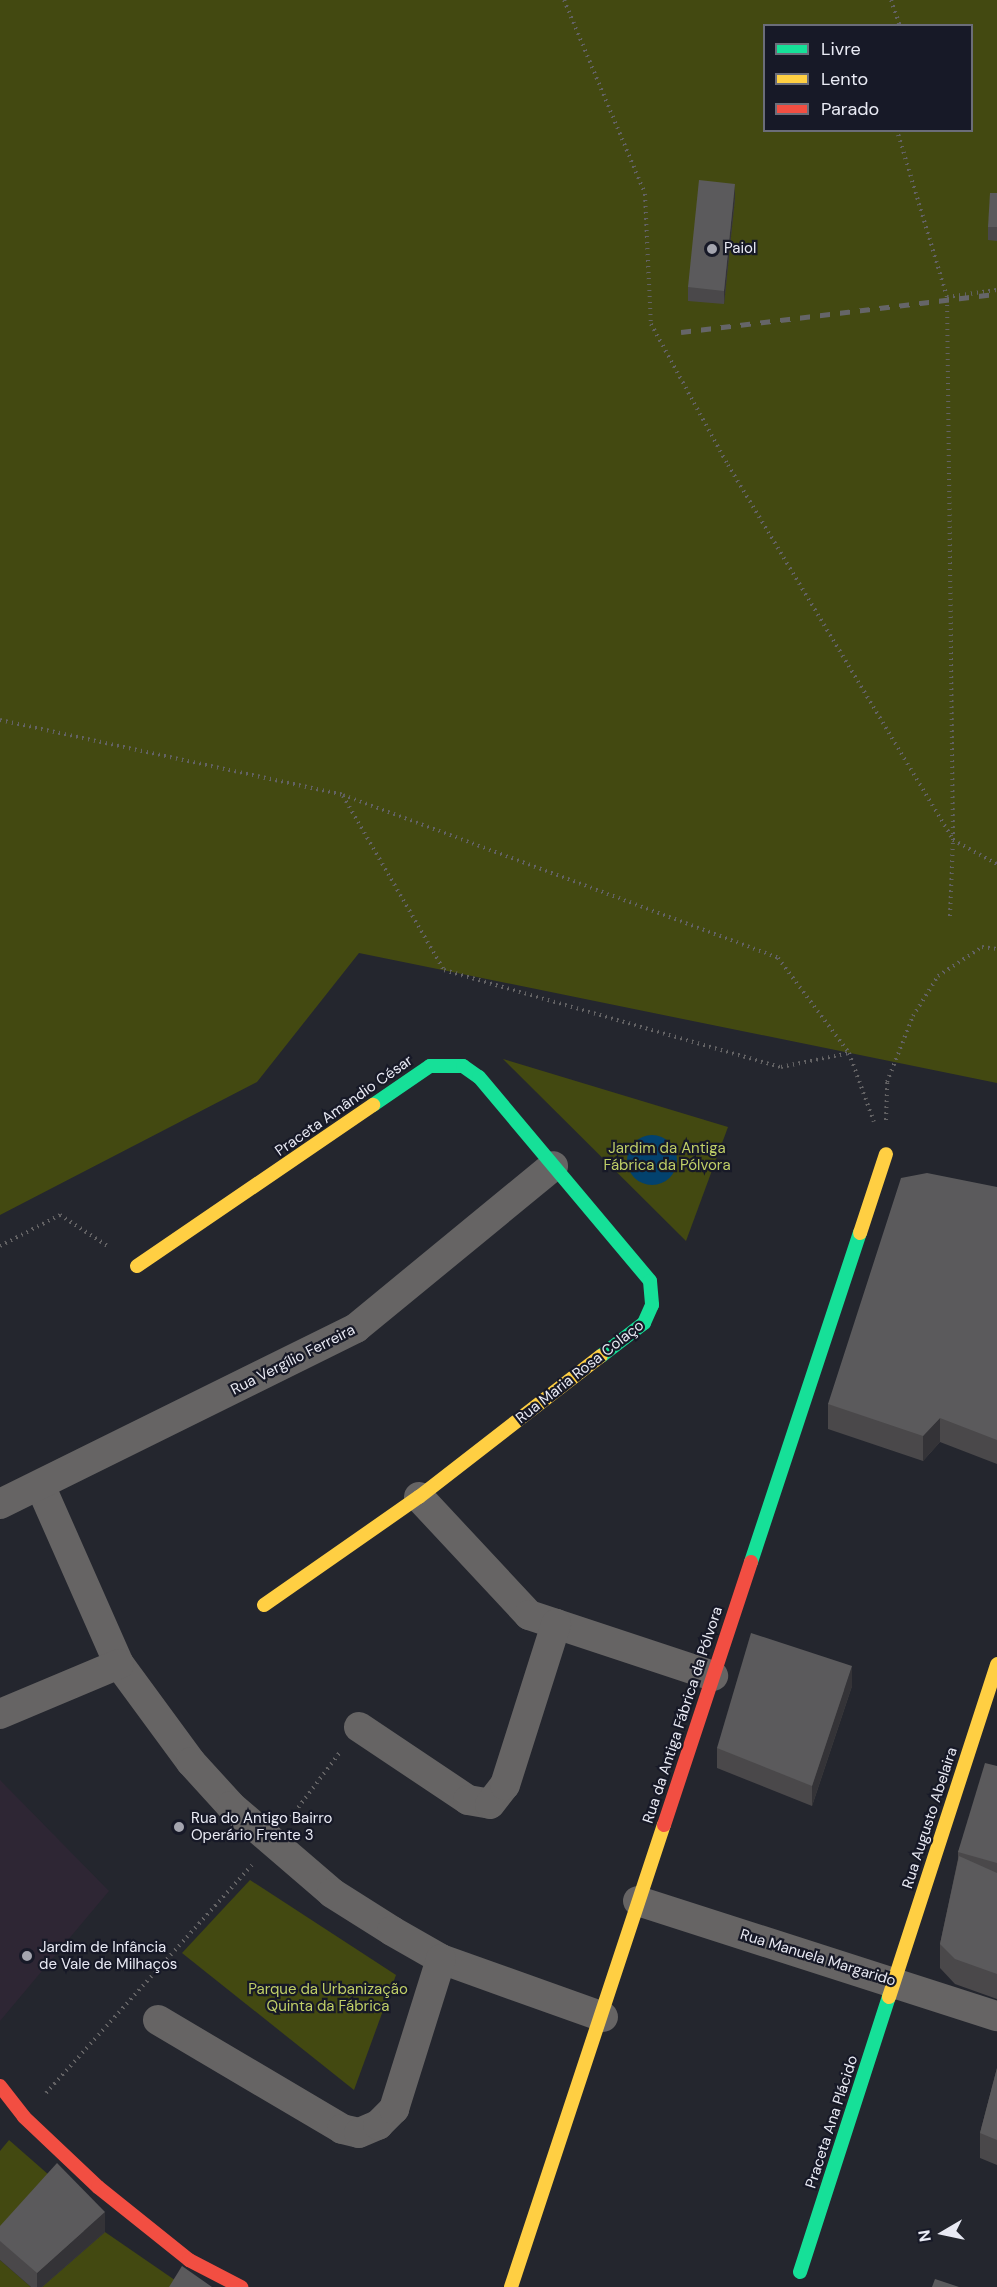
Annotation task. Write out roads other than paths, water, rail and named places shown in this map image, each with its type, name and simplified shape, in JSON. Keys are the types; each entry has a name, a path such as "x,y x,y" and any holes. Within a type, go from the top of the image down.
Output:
{"street":[{"name":"Praceta Amândio César","path":"137,1266 314,1148 414,1074 430,1066 463,1066 479,1077 553,1166"},
{"name":"Rua da Antiga Fábrica da Pólvora","path":"511,2287 603,2017 638,1901 886,1154"},
{"name":"Rua Vergílio Ferreira","path":"0,1504 356,1328 553,1166"},
{"name":"Rua Maria Rosa Colaço","path":"264,1605 419,1497 644,1323 651,1312 652,1289 646,1275 553,1166"},
{"path":"40,1485 119,1664 192,1762 271,1844 332,1893 441,1959 603,2017"},
{"path":"419,1497 529,1615 713,1676"},
{"path":"359,1727 468,1800 490,1804 505,1785 556,1624"},
{"path":"0,1714 119,1664"},
{"name":"Rua Augusto Abelaira","path":"895,1982 997,1664"},
{"name":"Rua Manuela Margarido","path":"638,1901 997,2016"},
{"path":"158,2020 342,2129 359,2133 378,2125 394,2109 441,1959"},
{"name":"Praceta Ana Plácido","path":"800,2272 895,1982"},
{"path":"0,2086 24,2117 98,2187 189,2260 241,2287"}],"water":[{"path":"647,1135 657,1135 670,1142 677,1155 677,1165 670,1178 657,1185 647,1185 638,1181 631,1174 627,1165 627,1155 631,1146 638,1139"}],"railway":[{"path":"681,332 997,294"}],"place":[{"name":"Paiol","path":"712,249"},
{"name":"Rua do Antigo Bairro Operário Frente 3","path":"179,1827"},
{"name":"Jardim de Infância de Vale de Milhaços","path":"27,1956"}],"park label":[{"name":"Jardim da Antiga Fábrica da Pólvora","path":"667,1156"},
{"name":"Parque da Urbanização Quinta da Fábrica","path":"328,1998"}]}
